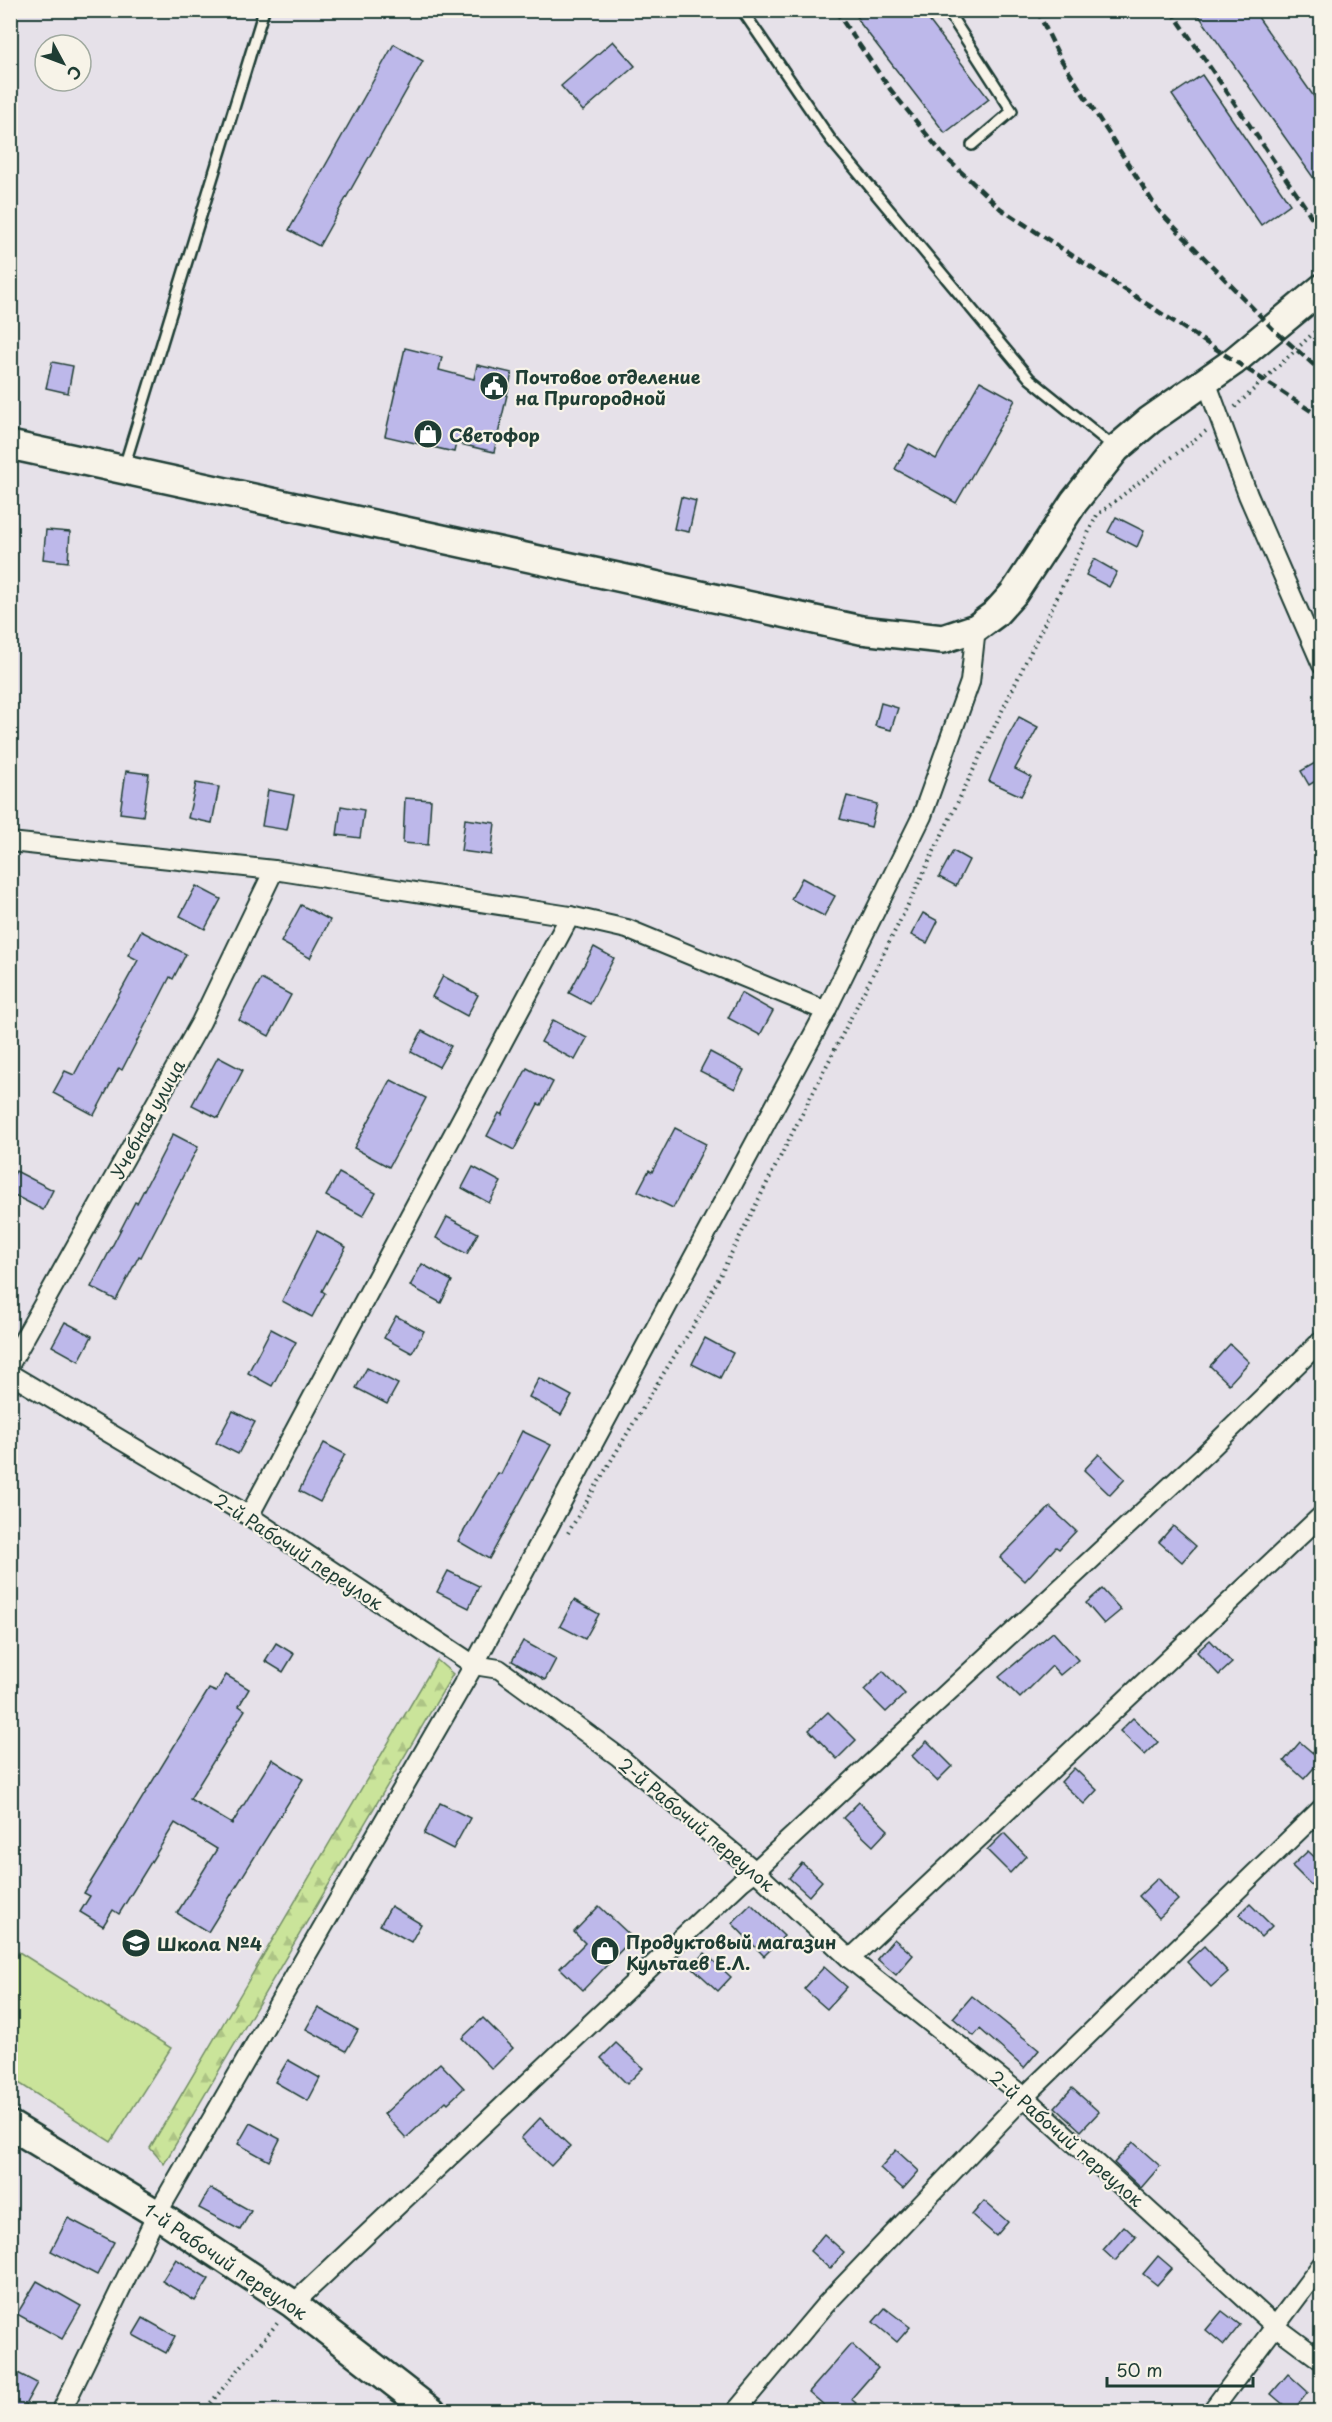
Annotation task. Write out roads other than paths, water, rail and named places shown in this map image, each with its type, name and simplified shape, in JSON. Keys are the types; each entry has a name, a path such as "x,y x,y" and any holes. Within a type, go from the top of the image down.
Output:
{"street":[{"path":"10,445 861,630 943,639 976,628 995,614 1014,593 1074,502 1116,449 1150,420 1233,362 1322,288"},
{"path":"1206,381 1248,495 1322,665"},
{"path":"61,2412 157,2214 474,1665 826,1011 922,816 970,682 976,628"},
{"path":"10,842 274,870 570,916 627,929 826,1011"},
{"name":"Учебная улица","path":"10,1364 201,1022 274,870"},
{"path":"249,1516 570,916"},
{"path":"293,2304 742,1881 1204,1455 1322,1340"},
{"name":"2-й Рабочий переулок","path":"10,1374 249,1516 474,1665 500,1669 619,1757 755,1871 850,1959 1024,2097 1275,2326 1322,2361"},
{"path":"850,1959 1322,1515"},
{"path":"735,2412 826,2304 1024,2097 1322,1808"},
{"name":"1-й Рабочий переулок","path":"10,2125 157,2214 293,2304 432,2412"},
{"path":"1212,2412 1322,2264"}],"lane":[{"path":"123,469 264,10"},
{"path":"742,10 831,140 1030,379 1116,449"},
{"path":"947,10 1012,111 972,145"}],"railway":[{"path":"835,10 890,89 945,157 1001,209 1322,418"},
{"path":"1037,10 1060,58 1158,210 1273,329 1322,372"},
{"path":"1171,10 1322,234"}],"place":[{"name":"Почтовое отделение на Пригородной","path":"494,386"},
{"name":"Светофор","path":"428,434"},
{"name":"Школа №4","path":"136,1943"},
{"name":"Продуктовый магазин Культаев Е.Л.","path":"605,1951"}]}
